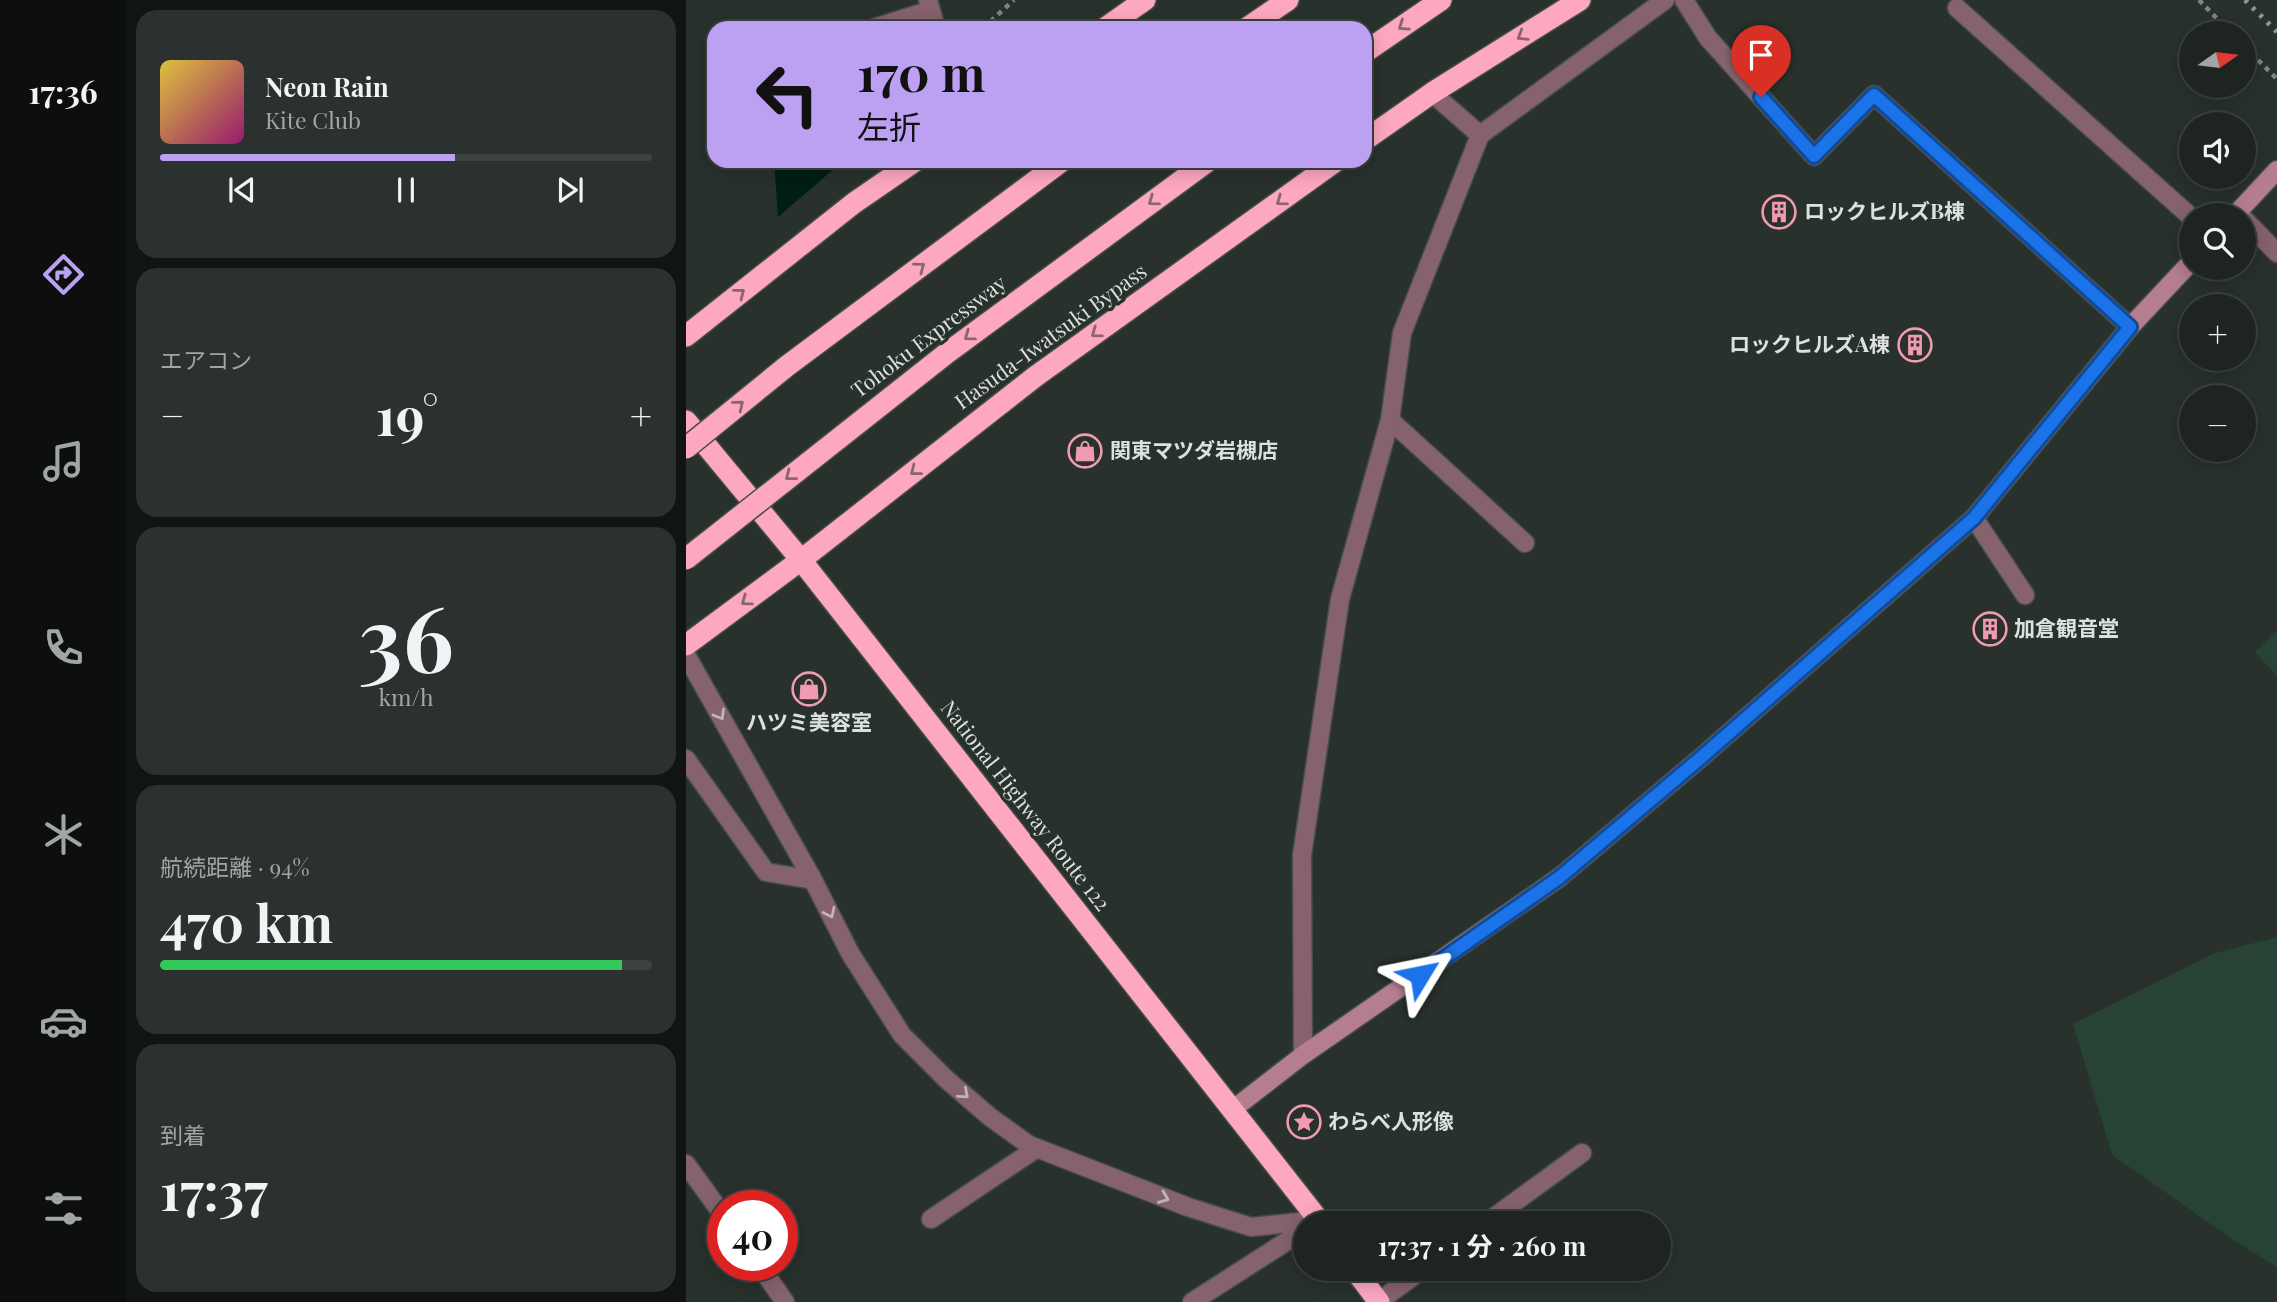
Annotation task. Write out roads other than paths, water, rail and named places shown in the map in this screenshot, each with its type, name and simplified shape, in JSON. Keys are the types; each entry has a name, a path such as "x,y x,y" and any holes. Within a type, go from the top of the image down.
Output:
{"highway":[{"path":"1115,21 1145,0"},
{"path":"1257,21 1288,0"},
{"path":"1372,47 1441,0"},
{"path":"1372,136 1432,93 1580,0"},
{"path":"686,336 855,203 905,168"},
{"path":"686,448 787,366 1053,168"},
{"name":"Tohoku Expressway","path":"686,559 947,353 1198,168"},
{"name":"Hasuda-Iwatsuki Bypass","path":"686,645 801,560 1036,376 1326,168"},
{"name":"National Highway Route 122","path":"686,421 801,560 1232,1110 1306,1211"},
{"path":"1363,1281 1378,1302"}],"street":[{"path":"1303,1055 1303,855 1340,599 1390,420 1402,333 1480,135 1665,0"},
{"path":"1684,0 1708,38 1814,156 1874,95 2130,327"},
{"path":"891,21 929,5"},
{"path":"1957,8 2179,206"},
{"path":"1432,93 1480,135"},
{"path":"2250,203 2277,170"},
{"path":"2256,233 2277,253"},
{"path":"1232,1110 1303,1055 1560,877 1704,755 1974,518 2130,327 2179,275"},
{"path":"1390,420 1525,543"},
{"path":"1974,518 2025,594"},
{"path":"686,655 813,880 850,953 902,1035 946,1079 1029,1146 1188,1207 1251,1227 1293,1225"},
{"path":"686,759 766,872 813,880"},
{"path":"931,1219 1037,1148"},
{"path":"1502,1211 1582,1153"},
{"path":"686,1164 707,1193"},
{"path":"1192,1302 1293,1238"},
{"path":"770,1281 785,1302"},
{"path":"1378,1302 1407,1281"}],"railway":[{"path":"2245,0 2277,32"}],"place":[{"name":"ロックヒルズB棟","path":"1779,212"},
{"name":"ロックヒルズA棟","path":"1915,345"},
{"name":"関東マツダ岩槻店","path":"1085,451"},
{"name":"加倉観音堂","path":"1990,629"},
{"name":"ハツミ美容室","path":"809,689"},
{"name":"わらべ人形像","path":"1304,1122"}]}
